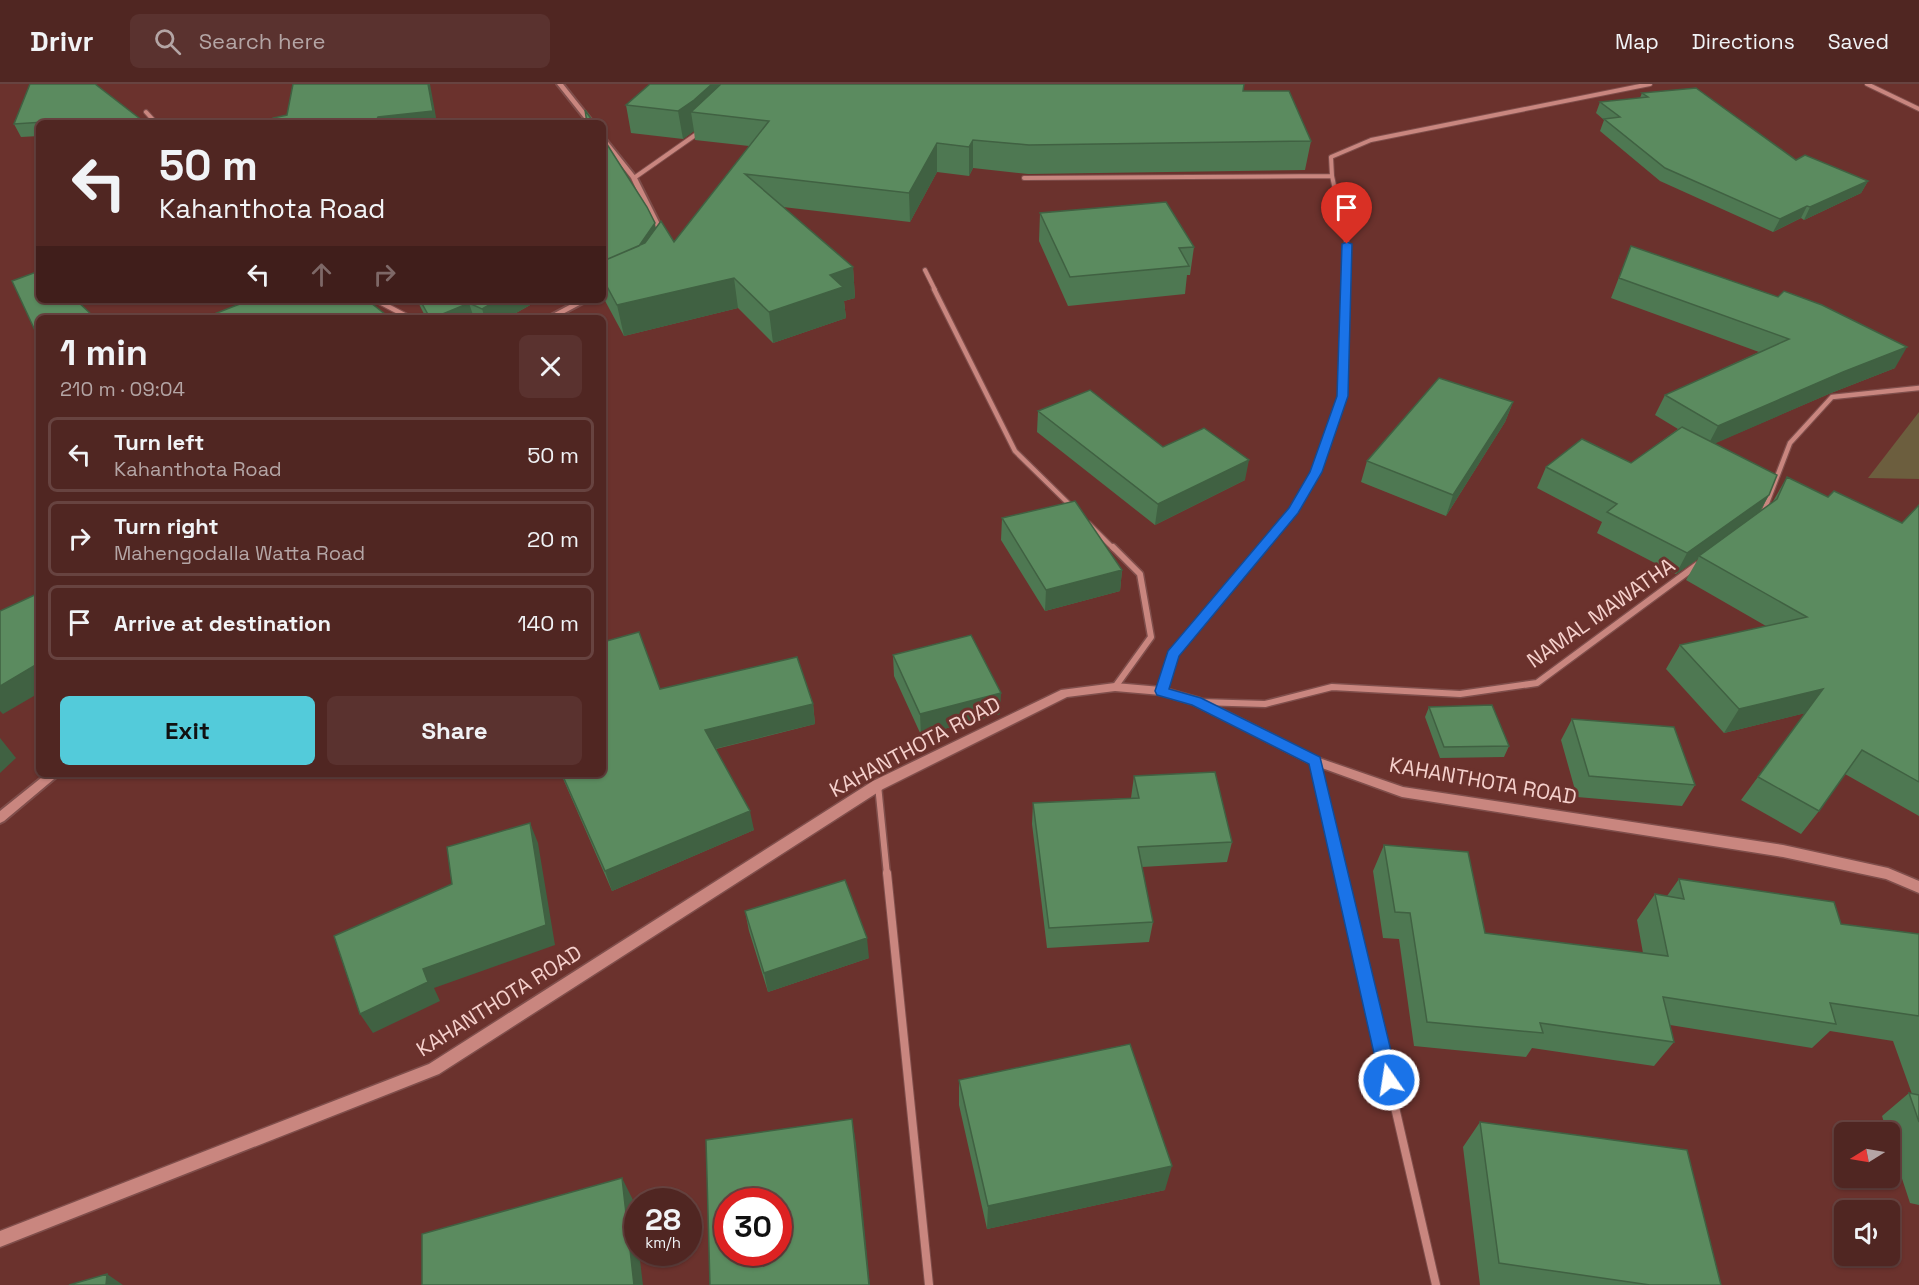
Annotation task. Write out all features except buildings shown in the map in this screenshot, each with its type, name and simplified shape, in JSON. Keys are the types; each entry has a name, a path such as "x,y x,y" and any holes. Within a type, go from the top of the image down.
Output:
{"main road":[{"name":"KAHANTHOTA ROAD","path":"0,1239 434,1070 878,785 1065,693 1115,687 1161,691 1196,701 1315,761 1402,792 1783,851 1888,874 1919,887"}],"street":[{"path":"560,84 589,120"},
{"path":"1161,691 1173,654 1294,510 1316,472 1342,396 1347,244 1332,176 1331,158 1371,140 1650,84"},
{"path":"1867,84 1919,109"},
{"path":"146,112 153,120"},
{"path":"634,178 709,124"},
{"path":"606,143 634,178 665,243 661,250"},
{"path":"1024,178 1332,176"},
{"path":"925,270 1015,451 1073,508"},
{"path":"382,303 404,315"},
{"path":"555,315 579,303"},
{"path":"1761,519 1790,443 1832,397 1919,388"},
{"path":"1082,517 1140,574 1151,637 1115,687"},
{"name":"NAMAL MAWATHA","path":"1196,701 1265,704 1332,687 1460,694 1537,683 1705,560"},
{"path":"1315,761 1436,1285"},
{"path":"0,818 50,777"},
{"path":"878,785 929,1285"}],"shaded area":[{"path":"1919,412 1919,479 1868,478"}],"route":[{"path":"1347,244 1342,396 1316,472 1294,510 1173,654 1161,691 1196,701 1315,761 1389,1080"}]}
